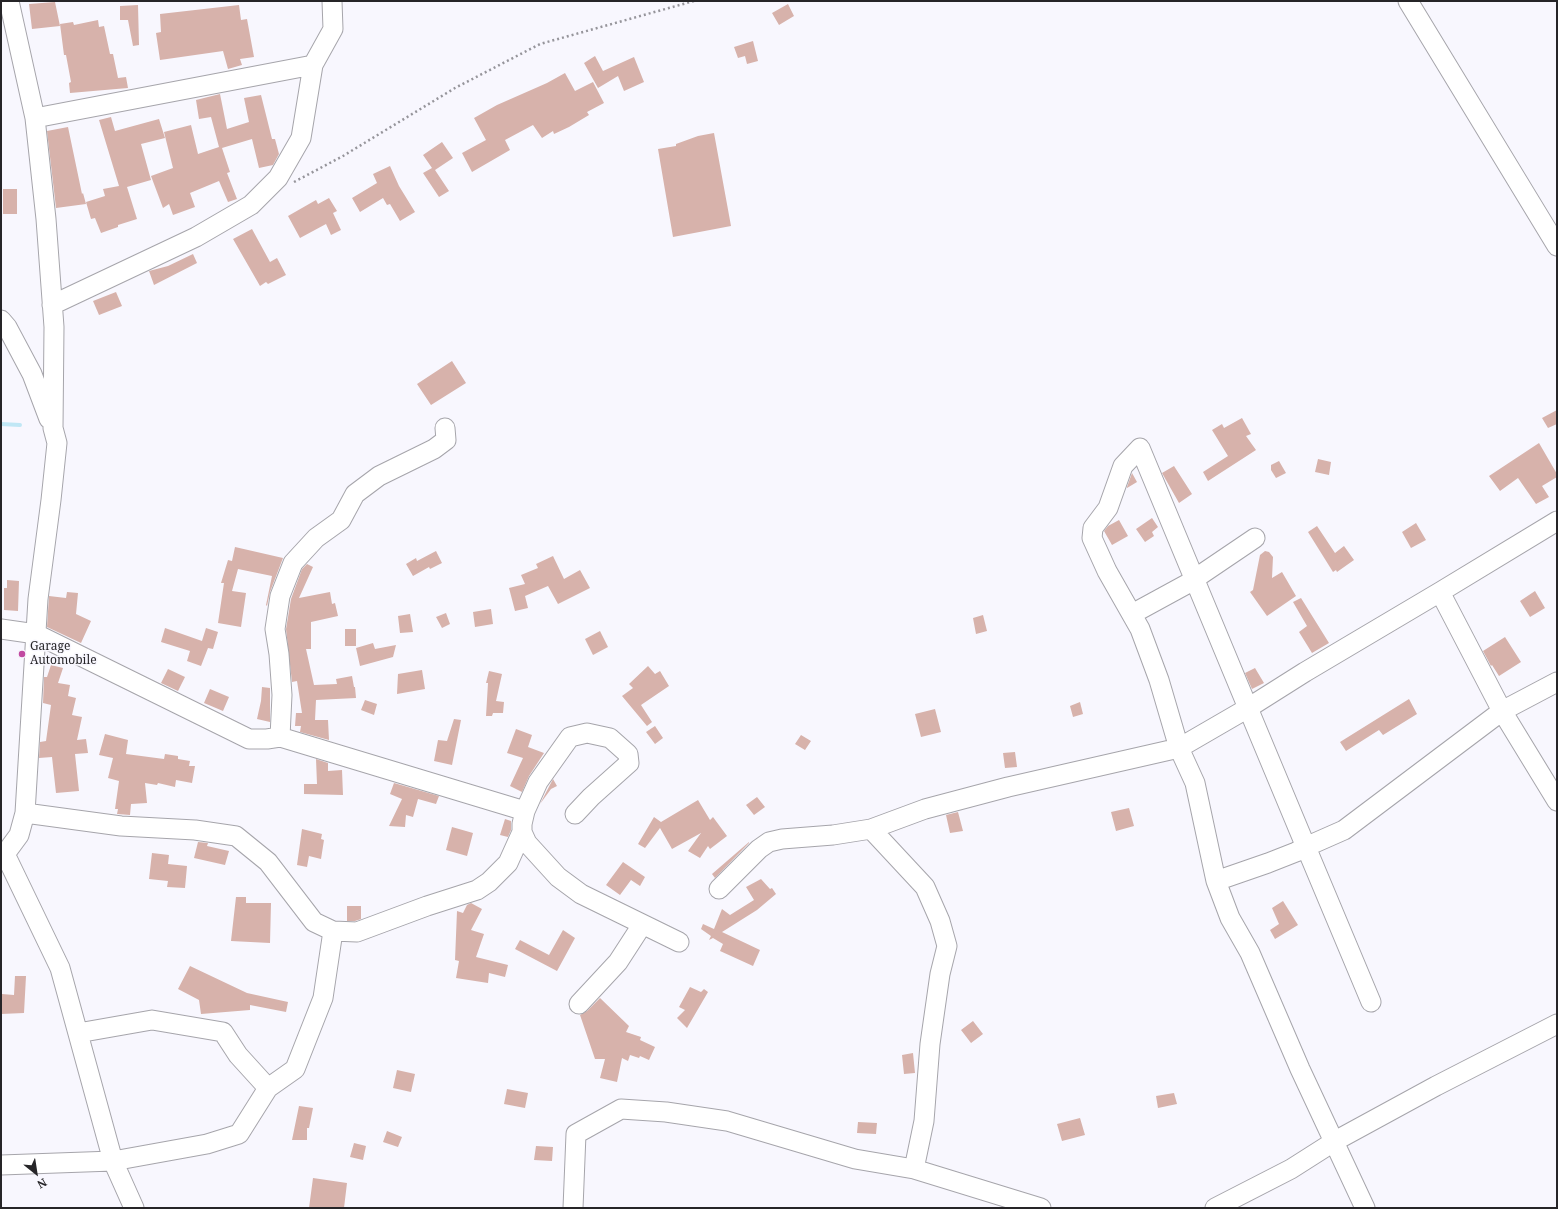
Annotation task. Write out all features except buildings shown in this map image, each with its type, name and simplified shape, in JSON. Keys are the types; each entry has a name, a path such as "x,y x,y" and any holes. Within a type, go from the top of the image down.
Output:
{"street":[{"path":"9,1 35,118 46,219 54,327 53,428"},
{"path":"52,305 196,237 251,205 278,178 301,138 313,65 333,29 332,1"},
{"path":"1408,1 1557,246"},
{"path":"35,118 313,65"},
{"path":"1,320 7,327 32,374 53,428 56,443 51,500 38,599 25,813 19,835 3,856 60,968 113,1161 134,1208"},
{"path":"280,737 282,695 279,654 275,629 280,596 293,563 316,538 341,520 355,494 366,484 434,449 446,440 445,428"},
{"path":"1366,1208 1300,1069 1250,953 1230,918 1216,881 1195,783 1179,748 1159,680 1132,614 1107,571 1092,538 1093,528 1108,508 1123,466 1140,448 1371,1002"},
{"path":"719,889 759,849 769,842 782,839 833,835 870,829 925,808 985,792 1179,748 1248,708 1557,521"},
{"path":"1132,614 1195,579 1255,538"},
{"path":"1440,592 1502,711 1557,801"},
{"path":"1,629 36,634 249,739 266,740 280,737 525,811"},
{"path":"1216,881 1268,863 1344,830 1502,711 1557,682"},
{"path":"25,813 121,826 195,830 236,836 268,862 314,922 332,931 357,932 427,906 477,890 490,882 508,863 522,832 525,811 538,782 570,737 587,733 610,738 628,754 629,763 591,797 575,814"},
{"path":"870,829 925,887 940,921 947,946 940,974 930,1044 924,1121 914,1169"},
{"path":"522,832 527,843 558,877 580,894 679,942"},
{"path":"579,1004 618,962 642,925"},
{"path":"1,1165 113,1161 207,1144 239,1134 268,1088 295,1069 323,998 332,931"},
{"path":"78,1033 152,1020 223,1032 238,1054 268,1088"},
{"path":"1215,1208 1291,1169 1335,1141 1436,1086 1557,1024"},
{"path":"573,1208 576,1134 621,1109 666,1112 728,1120 855,1158 914,1169 1041,1208"}],"path":[{"path":"287,186 343,156 455,88 540,44 694,1"}],"waterway":[{"path":"1,424 20,425"}],"place":[{"name":"Garage Automobile","path":"22,654"}]}
